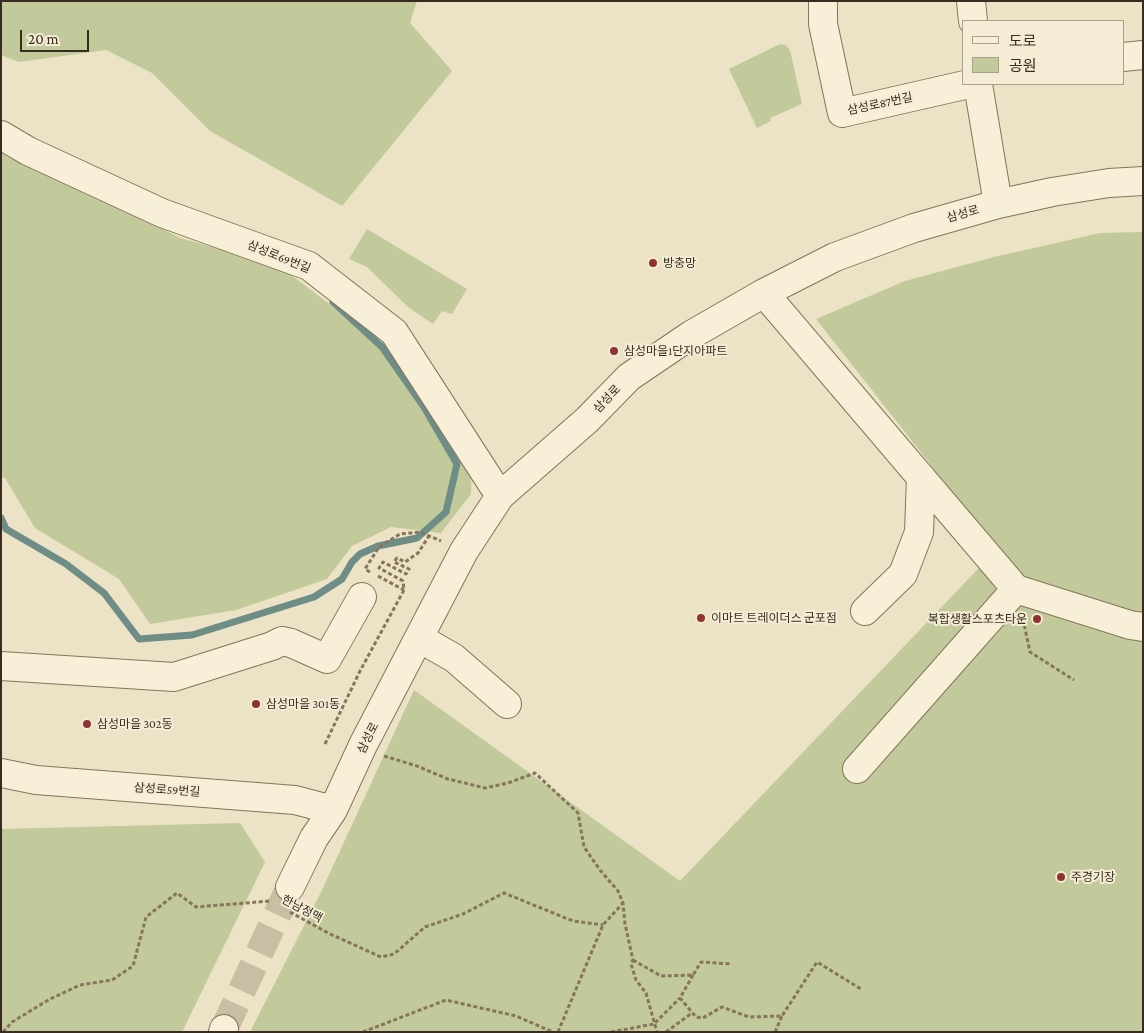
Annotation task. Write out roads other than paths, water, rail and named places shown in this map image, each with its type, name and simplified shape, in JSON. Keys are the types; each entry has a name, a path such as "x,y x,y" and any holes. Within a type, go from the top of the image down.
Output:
{"street":[{"name":"삼성로87번길","path":"823,1 823,24 842,113 965,85"},
{"path":"971,1 973,20"},
{"path":"1124,57 1143,55"},
{"path":"978,85 998,204"},
{"name":"삼성로69번길","path":"1,135 28,151 162,213 309,266 394,332 500,496"},
{"name":"삼성로","path":"284,900 314,838 333,810 364,745 464,551 500,496 587,420 629,377 691,335 764,293 835,257 914,228 998,204 1052,192 1109,183 1143,181"},
{"path":"764,293 1016,588 1130,625 1143,627"},
{"path":"865,611 903,574 919,532 921,477"},
{"path":"857,769 1016,588"},
{"path":"1,666 174,677 272,646 282,641 327,659 362,597"},
{"path":"419,638 454,658 507,704"},
{"name":"삼성로59번길","path":"1,773 36,780 296,800 333,810"}],"waterway":[{"path":"1,518 6,529 66,564 104,593 139,639 192,635 314,597 342,579 352,562 360,554 378,546 417,538 446,512 457,464 424,407 382,347 333,302"}],"tunnel":[{"path":"224,1029 290,887"}],"place":[{"name":"방충망","path":"653,263"},
{"name":"삼성마을1단지아파트","path":"614,351"},
{"name":"이마트 트레이더스 군포점","path":"701,618"},
{"name":"복합생활스포츠타운","path":"1037,619"},
{"name":"삼성마을 301동","path":"256,704"},
{"name":"삼성마을 302동","path":"87,724"},
{"name":"주경기장","path":"1061,877"}]}
